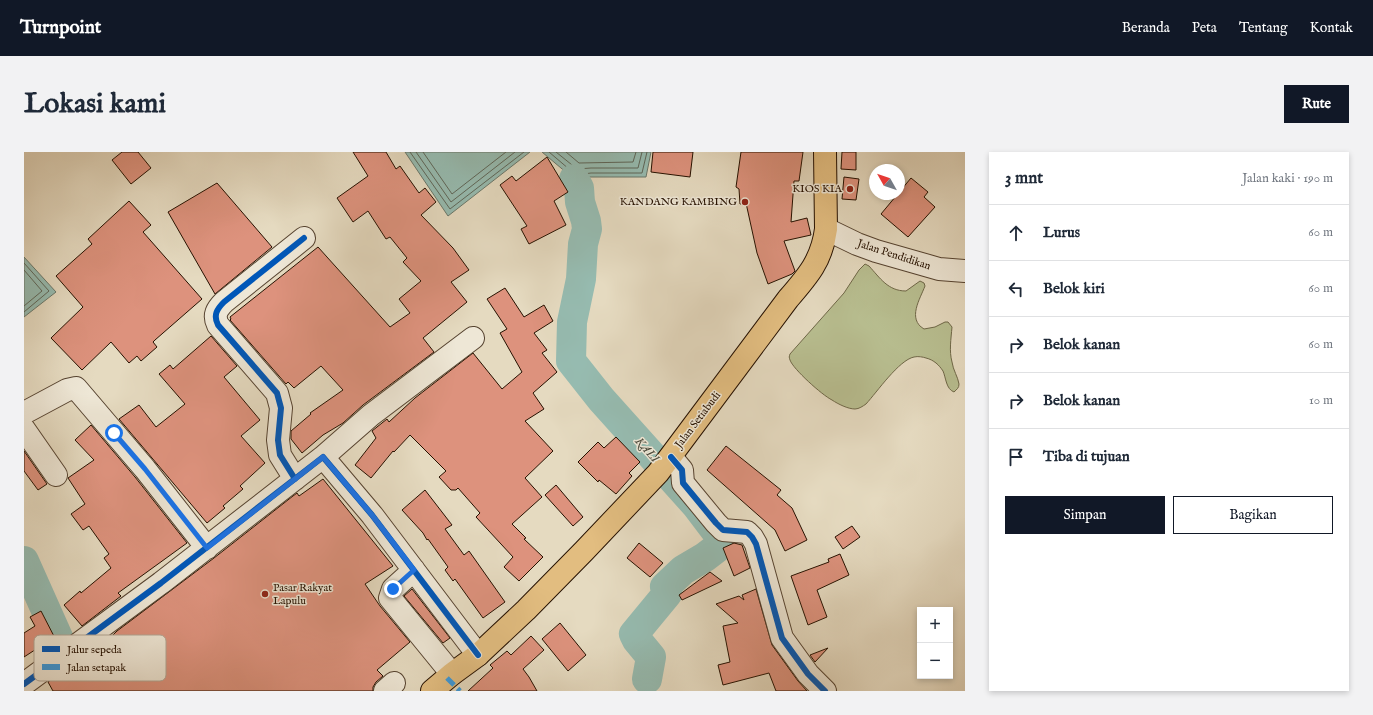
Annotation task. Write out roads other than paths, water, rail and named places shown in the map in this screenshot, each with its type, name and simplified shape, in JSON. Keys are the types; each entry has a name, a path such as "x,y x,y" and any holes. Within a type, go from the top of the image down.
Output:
{"highway":[{"name":"Jalan Setiabudi","path":"432,691 478,655 526,610 666,464 788,299 805,279 818,260 825,238 825,152"}],"street":[{"name":"Jalan Pendidikan","path":"826,229 856,244 876,251 940,269 965,272"},
{"path":"295,479 280,455 278,440 281,408 277,393 218,325 215,320 215,313 224,302 304,238"},
{"path":"91,635 207,548 323,457 371,414 473,338"},
{"path":"24,413 67,390 76,388 145,469 207,548"},
{"path":"24,428 56,475"},
{"path":"323,457 372,515 478,655"},
{"path":"666,464 682,470 683,483 723,530 747,532 752,537 756,544 782,638 808,674 825,691"},
{"path":"414,570 393,589 390,598 452,674"},
{"path":"24,684 34,676"}],"water":[{"path":"405,152 530,152 448,216"},
{"path":"542,152 651,152 646,177 590,177 574,179"},
{"path":"24,257 56,292 24,317"}],"waterway":[{"name":"KALI","path":"574,179 579,188 580,202 587,229 583,244 581,279 572,322 571,361 601,399 696,505 718,534 722,544 705,557 683,570 665,587 667,594 634,634 651,657 647,679"},
{"path":"24,561 57,635"},
{"path":"78,681 82,691"}],"place":[{"name":"KIOS KIA","path":"850,189"},
{"name":"KANDANG KAMBING","path":"745,202"},
{"name":"Pasar Rakyat Lapulu","path":"265,594"}]}
